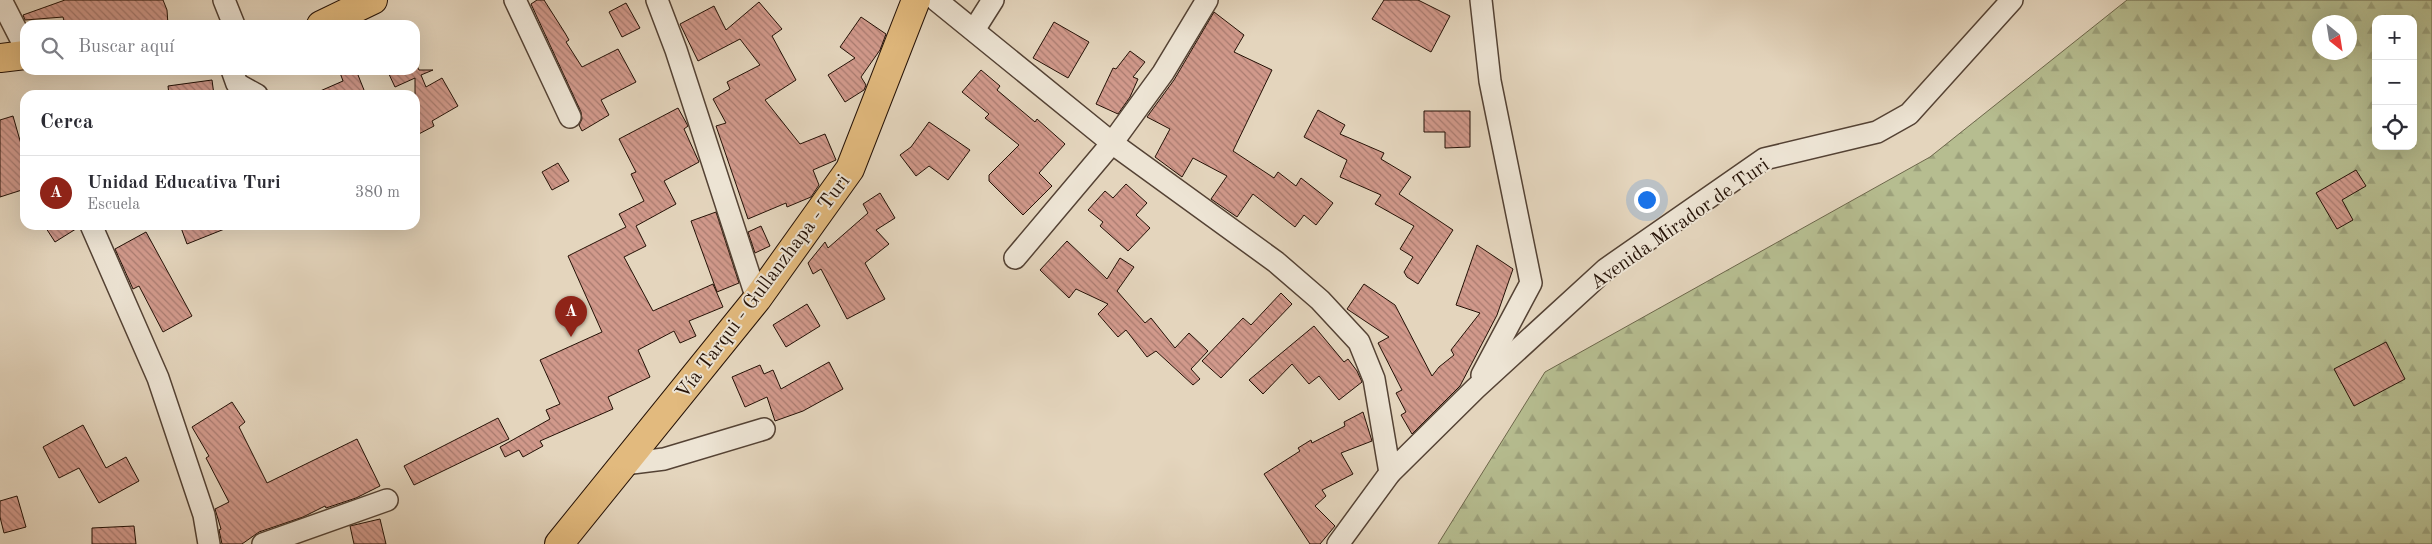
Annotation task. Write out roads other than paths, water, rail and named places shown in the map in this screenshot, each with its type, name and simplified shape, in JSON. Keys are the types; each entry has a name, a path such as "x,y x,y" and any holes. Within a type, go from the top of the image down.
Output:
{"main road":[{"path":"331,20 373,0"},
{"name":"Vía Tarqui - Gullanzhapa - Turi","path":"559,544 757,299 850,169 916,0"},
{"path":"0,58 20,56"}],"street":[{"path":"1,0 20,37"},
{"path":"224,0 232,20"},
{"path":"514,0 570,118"},
{"path":"656,0 676,50 757,299"},
{"path":"936,0 1112,143 1276,262 1320,300 1359,342 1374,380 1390,472"},
{"path":"974,30 993,0"},
{"path":"1015,258 1112,143 1163,73 1207,0"},
{"path":"1475,389 1531,283 1490,81 1481,0"},
{"name":"Avenida Mirador de Turi","path":"1338,544 1390,472 1475,389 1606,269 1764,159 1877,132 1909,114 2012,0"},
{"path":"234,75 237,84 248,90"},
{"path":"93,230 158,378 204,515 209,544"},
{"path":"624,464 664,459 764,429"},
{"path":"263,544 387,500"}],"place":[{"name":"Unidad Educativa Turi","path":"571,337"}]}
